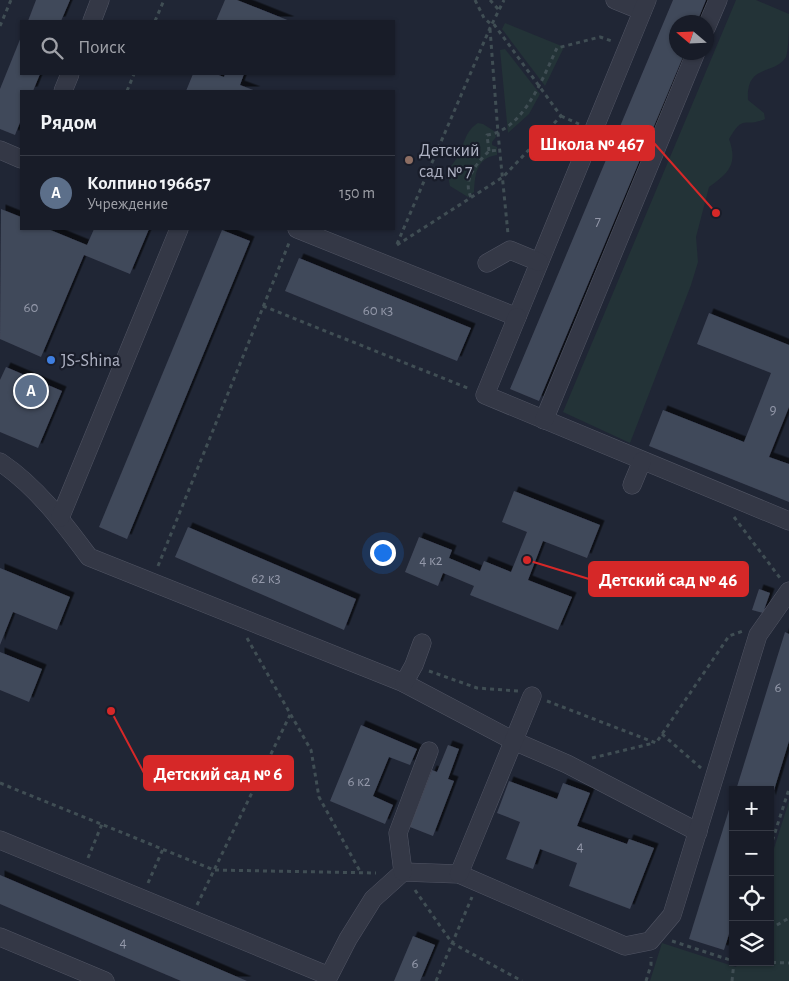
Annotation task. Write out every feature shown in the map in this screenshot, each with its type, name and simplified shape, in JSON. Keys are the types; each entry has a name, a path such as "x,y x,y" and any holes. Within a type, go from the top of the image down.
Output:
{"street":[{"path":"92,20 100,0"},
{"path":"615,0 644,6 485,395 789,521"},
{"path":"712,15 718,0"},
{"path":"544,420 693,60"},
{"path":"63,90 70,75"},
{"path":"0,150 20,159"},
{"path":"60,518 179,230"},
{"path":"294,233 388,266 517,317"},
{"path":"487,263 510,250 539,262"},
{"path":"632,485 642,461"},
{"path":"0,462 35,490 60,518 89,558 404,683 514,741 567,764 698,832"},
{"path":"0,840 329,976 348,939 373,899 403,872 459,874 624,946 653,938 672,915 758,635 769,620 786,587"},
{"path":"404,683 414,664 422,642"},
{"path":"459,874 532,696"},
{"path":"403,872 398,833 430,751"},
{"path":"0,937 105,981"}],"path":[{"path":"0,26 11,0"},
{"path":"155,20 164,0"},
{"path":"397,245 502,177 561,116 484,18 475,0"},
{"path":"490,0 499,10"},
{"path":"388,266 504,0"},
{"path":"492,26 498,133 510,250"},
{"path":"489,151 487,135 498,133 524,111 539,87 557,48 600,37 627,48"},
{"path":"127,90 134,75"},
{"path":"471,197 468,191 470,177 477,163 489,151 500,150"},
{"path":"152,583 294,233"},
{"path":"264,306 485,395"},
{"path":"734,517 786,587"},
{"path":"234,616 311,750 319,797 362,874"},
{"path":"567,764 656,743 729,636 769,620"},
{"path":"414,664 477,688 515,690 656,743"},
{"path":"190,918 290,715"},
{"path":"662,734 714,779"},
{"path":"0,782 214,870 362,874 403,872 452,943 522,981"},
{"path":"774,836 789,789"},
{"path":"82,874 102,824"},
{"path":"141,898 163,849"},
{"path":"436,981 478,882"},
{"path":"774,927 789,918"},
{"path":"646,981 651,966 653,938 729,961"},
{"path":"774,963 789,963"},
{"path":"732,981 733,966"}],"shaded area":[{"path":"736,0 756,0 789,14 789,36 786,57 775,67 756,75 751,80 749,88 748,100 764,113 765,119 738,126 729,139 732,148 730,167 722,177 709,187 696,237 698,262 691,285 630,443 563,412 711,60 714,60 714,52"},
{"path":"505,23 564,47 545,86 502,29"},
{"path":"505,49 540,94 529,114 508,133 500,50"},
{"path":"478,123 494,131 496,137 492,145 497,147 497,155 485,160 478,168 474,192 468,197 450,186 448,174 470,130"},
{"path":"789,801 789,981 650,981 662,943 729,966 774,966 774,848"}],"building":[{"path":"36,0 70,0 61,20 28,20"},
{"path":"225,0 237,0 287,20 216,20"},
{"path":"673,0 706,0 700,15 669,15 669,60 682,60 539,401 510,389"},
{"path":"20,39 20,75 40,75 33,90 20,90 20,122 15,135 0,129 0,89"},
{"path":"193,75 219,75 224,77 225,75 244,75 240,85 253,90 186,90"},
{"path":"1,209 20,217 20,230 50,230 87,245 94,230 149,230 130,274 84,255 41,357 0,339"},
{"path":"222,230 250,241 127,539 99,527"},
{"path":"299,258 471,328 457,361 285,291"},
{"path":"709,313 789,345 789,407 769,457 789,464 789,502 649,446 663,410 744,442 771,373 697,344"},
{"path":"6,367 62,391 38,448 0,432 0,380"},
{"path":"514,491 600,525 587,558 543,541 528,580 572,597 558,630 470,595 474,586 443,573 438,586 405,572 419,537 452,550 449,558 480,571 484,561 511,572 527,532 502,522"},
{"path":"188,527 356,599 344,630 175,557"},
{"path":"0,568 70,597 57,630 13,612 0,645"},
{"path":"759,589 770,593 763,613 752,610"},
{"path":"785,632 789,634 789,741 774,790 774,786 737,786"},
{"path":"0,652 42,669 29,702 0,690"},
{"path":"361,725 417,749 410,765 389,757 373,796 393,805 385,824 330,801"},
{"path":"448,745 459,749 448,779 454,781 433,836 410,827 432,770 437,772"},
{"path":"509,781 557,799 563,783 590,793 577,826 627,844 629,839 654,848 630,909 569,886 577,863 540,849 533,869 506,859 520,822 497,813"},
{"path":"729,810 729,934 724,950 689,939"},
{"path":"0,875 247,981 181,981 0,904"},
{"path":"413,936 435,945 420,981 394,981"}],"place":[{"name":"Детский сад № 7","path":"409,160"},
{"name":"Школа № 467","path":"716,213"},
{"name":"JS-Shina","path":"51,360"},
{"name":"Колпино 196657","path":"31,391"},
{"name":"Детский сад № 46","path":"527,560"},
{"name":"Детский сад № 6","path":"111,711"}]}
